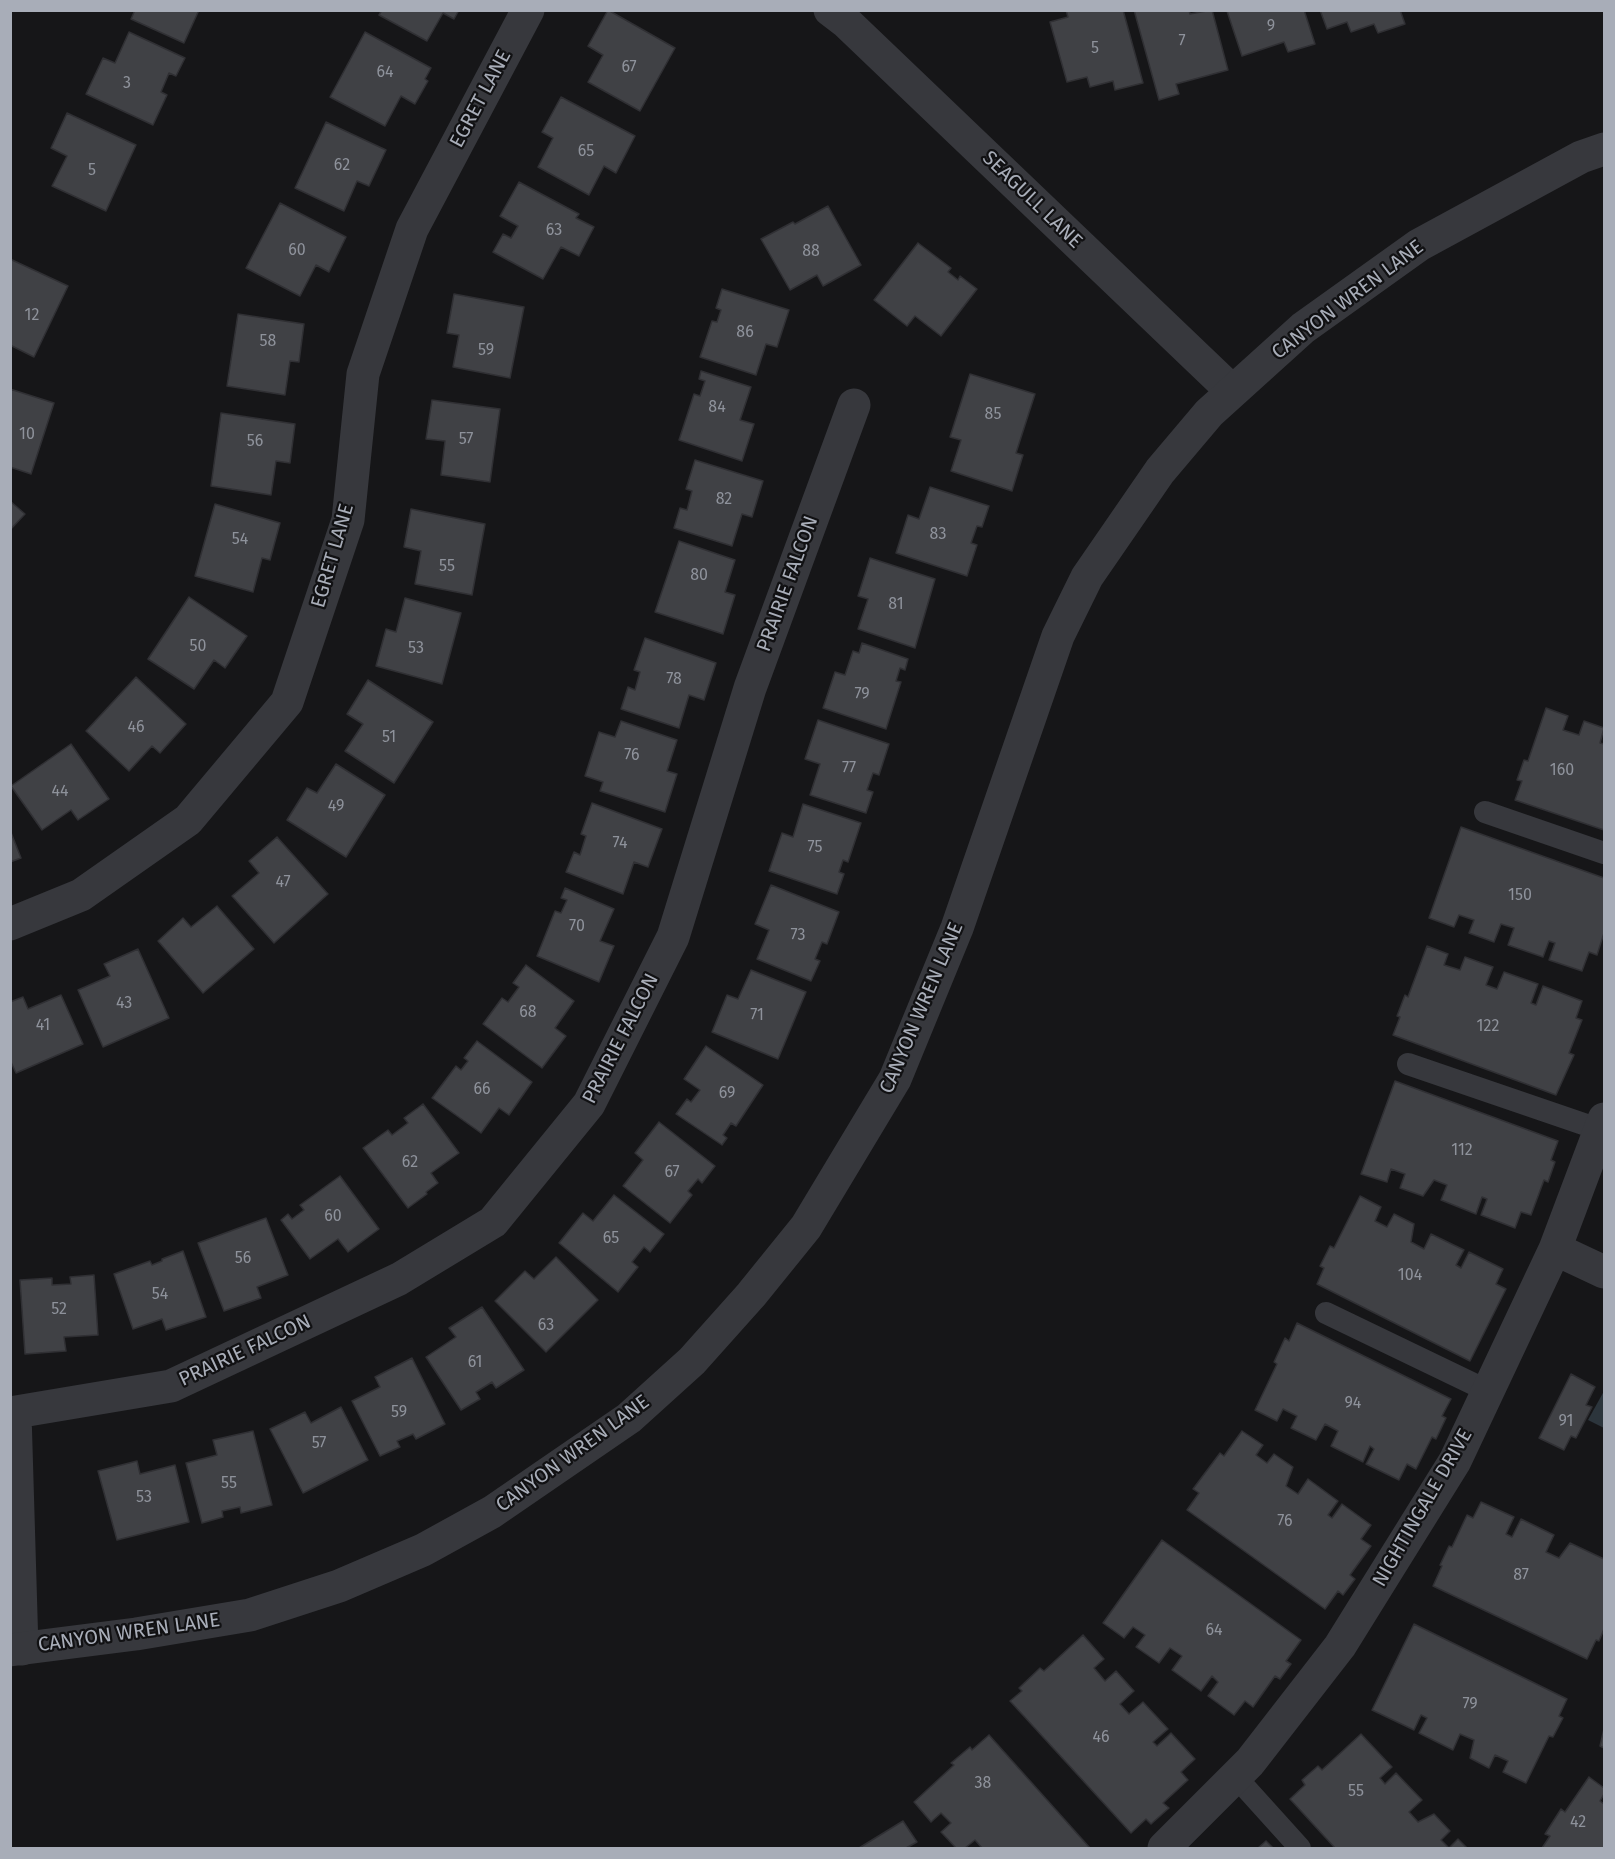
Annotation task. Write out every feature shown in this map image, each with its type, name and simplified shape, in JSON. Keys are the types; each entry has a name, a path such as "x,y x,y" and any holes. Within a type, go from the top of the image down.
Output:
{"street":[{"name":"EGRET LANE","path":"10,924 81,895 188,820 287,702 348,520 363,374 412,229 528,10"},
{"name":"SEAGULL LANE","path":"847,15 1232,391"},
{"name":"CANYON WREN LANE","path":"16,1649 136,1634 250,1615 339,1586 413,1555 492,1512 558,1468 629,1418 692,1361 751,1295 806,1227 895,1079 957,928 1058,636 1087,577 1160,471 1209,413 1303,328 1419,245 1581,157 1605,149"},
{"name":"PRAIRIE FALCON","path":"13,1413 171,1386 399,1279 493,1222 589,1104 673,937 750,687 854,405"},
{"name":"NIGHTINGALE DRIVE","path":"1164,1848 1250,1762 1340,1646 1455,1461 1555,1249 1603,1124"},
{"path":"1555,1249 1605,1272"},
{"path":"13,1413 16,1649"}],"lane":[{"path":"1485,812 1605,853"},
{"path":"1408,1064 1603,1124"},
{"path":"1326,1312 1488,1391"},
{"path":"1235,1776 1300,1848"}],"shaded area":[{"path":"1604,1391 1604,1428 1588,1420"}],"building":[{"path":"135,10 199,10 184,43 131,19"},
{"path":"382,10 459,10 454,19 443,13 427,41 379,15"},
{"path":"608,10 675,48 640,111 588,82 603,55 588,46"},
{"path":"1066,10 1123,10 1143,83 1115,90 1113,81 1090,87 1087,77 1067,82 1050,22 1068,17"},
{"path":"1134,10 1189,10 1190,14 1212,10 1228,70 1176,84 1179,94 1159,100"},
{"path":"1304,10 1315,44 1288,52 1284,42 1242,56 1227,11"},
{"path":"1320,10 1400,10 1405,24 1378,33 1374,24 1351,32 1347,22 1327,29"},
{"path":"129,32 185,58 176,76 169,73 161,92 167,95 153,125 86,94 103,58 115,63"},
{"path":"365,32 431,68 425,79 428,81 415,104 401,96 385,126 330,97"},
{"path":"561,97 635,136 616,173 604,166 589,195 538,167 553,138 542,132"},
{"path":"67,113 136,145 106,211 52,186 67,156 51,148"},
{"path":"326,122 386,150 369,186 357,181 344,211 295,188"},
{"path":"519,182 579,214 576,218 594,227 579,256 561,247 543,279 493,252 503,234 511,238 518,226 500,216"},
{"path":"280,203 346,237 329,272 316,265 300,296 246,268"},
{"path":"828,206 861,265 823,286 817,275 790,290 761,239"},
{"path":"918,243 951,268 948,272 958,280 960,276 977,289 941,336 915,316 907,326 874,300"},
{"path":"10,259 68,286 34,357 10,345"},
{"path":"722,289 789,310 777,347 766,344 756,375 700,357 712,321 717,322 721,310 716,308"},
{"path":"454,294 524,307 510,378 453,367 459,335 447,333"},
{"path":"238,314 304,324 299,362 290,361 285,395 227,386"},
{"path":"701,371 751,387 740,420 754,424 742,461 679,440 694,394 700,396 705,381 699,379"},
{"path":"970,374 1035,394 1016,453 1023,455 1012,491 951,471 961,440 950,437"},
{"path":"10,389 54,403 31,474 10,467"},
{"path":"432,400 500,409 490,482 441,475 445,441 426,439"},
{"path":"221,413 295,424 290,463 276,461 271,495 211,486"},
{"path":"695,460 763,481 752,517 742,514 732,546 674,528 680,508 687,510 692,491 686,489"},
{"path":"930,487 989,506 982,527 977,526 971,543 977,545 967,576 896,553 908,515 919,519"},
{"path":"10,501 25,514 10,530"},
{"path":"215,504 280,523 270,560 262,558 253,592 195,576"},
{"path":"411,509 485,524 472,595 415,584 421,551 404,547"},
{"path":"679,541 735,560 725,592 735,595 723,634 655,612"},
{"path":"870,558 935,579 915,648 858,629 868,599 858,596"},
{"path":"189,597 247,636 225,668 214,660 194,689 148,659"},
{"path":"405,598 461,613 442,684 376,666 386,629 396,632"},
{"path":"645,638 716,663 704,700 689,695 679,728 621,709 628,687 635,690 640,672 634,670"},
{"path":"862,643 908,659 905,670 900,668 896,681 901,682 886,729 823,708 835,672 845,675 853,651 859,653"},
{"path":"136,677 186,724 160,753 152,746 129,771 86,731"},
{"path":"368,680 433,722 394,783 345,751 363,724 347,714"},
{"path":"1546,708 1568,716 1563,730 1579,735 1584,721 1604,728 1600,743 1604,744 1604,830 1515,800 1522,781 1517,780 1524,760 1528,761"},
{"path":"818,720 889,744 879,775 873,773 867,790 873,792 866,813 810,795 820,764 805,759"},
{"path":"621,721 677,740 667,771 677,774 665,812 600,791 603,782 585,776 599,732 615,737"},
{"path":"71,744 109,799 78,820 71,810 42,830 11,786"},
{"path":"336,764 385,795 346,857 287,820 307,788 317,793"},
{"path":"592,803 662,829 648,867 634,862 623,894 566,872 574,852 580,855 586,836 581,834"},
{"path":"803,804 861,823 848,862 843,860 839,872 844,874 837,894 769,871 782,833 793,837"},
{"path":"1461,827 1604,878 1604,933 1597,955 1589,952 1582,971 1549,960 1555,943 1549,941 1543,957 1508,945 1514,928 1501,924 1494,942 1469,933 1474,920 1459,915 1454,927 1429,918"},
{"path":"10,830 21,858 10,862"},
{"path":"277,837 328,894 274,943 232,896 259,873 249,861"},
{"path":"771,885 839,912 827,944 822,942 815,959 820,961 811,981 757,959 769,930 755,924"},
{"path":"565,888 614,909 600,941 614,946 599,982 537,956 555,911 561,913 567,900 561,898"},
{"path":"217,906 254,949 203,993 158,941 183,918 191,927"},
{"path":"1427,946 1448,954 1444,965 1460,970 1465,957 1493,967 1486,985 1497,989 1504,972 1538,984 1531,1003 1536,1005 1543,986 1582,1001 1576,1018 1582,1020 1569,1053 1574,1055 1556,1095 1393,1035 1405,995 1408,997"},
{"path":"138,949 169,1018 103,1047 78,990 110,976 104,964"},
{"path":"526,965 574,1001 555,1028 566,1036 542,1068 483,1024 502,998 508,1002 519,987 513,983"},
{"path":"751,970 806,992 778,1059 712,1032 727,995 738,999"},
{"path":"61,995 83,1044 16,1073 10,1060 10,1002 23,997 28,1009"},
{"path":"477,1041 532,1082 509,1115 499,1108 481,1133 432,1098 456,1066 461,1070 468,1061 464,1058"},
{"path":"706,1046 763,1085 736,1126 731,1123 723,1135 727,1138 722,1145 676,1114 687,1099 691,1102 700,1090 684,1079"},
{"path":"1395,1081 1558,1141 1551,1160 1555,1162 1548,1182 1544,1180 1531,1215 1521,1212 1515,1228 1481,1215 1487,1199 1482,1197 1476,1214 1441,1200 1447,1185 1434,1180 1423,1196 1400,1188 1405,1174 1391,1169 1387,1182 1361,1174"},
{"path":"423,1104 459,1153 431,1173 438,1183 408,1208 363,1148 388,1130 392,1135 408,1123 404,1118"},
{"path":"659,1122 715,1166 702,1183 698,1179 688,1191 692,1195 670,1223 623,1186 643,1160 635,1153"},
{"path":"340,1176 379,1229 348,1252 338,1239 310,1259 281,1220 288,1214 292,1219 304,1210 300,1205"},
{"path":"614,1195 664,1234 650,1252 644,1247 632,1262 638,1267 618,1292 559,1243 583,1213 593,1221"},
{"path":"1360,1196 1381,1207 1375,1221 1387,1227 1394,1214 1414,1224 1411,1242 1424,1249 1431,1234 1464,1250 1456,1265 1461,1268 1469,1252 1503,1269 1496,1284 1506,1289 1470,1361 1317,1284 1324,1268 1320,1266 1330,1246 1334,1248"},
{"path":"266,1218 288,1275 257,1287 261,1298 224,1311 198,1243"},
{"path":"183,1251 206,1317 166,1330 162,1319 133,1329 114,1274 150,1261 152,1265"},
{"path":"556,1257 598,1300 546,1352 495,1301 525,1271 534,1279"},
{"path":"94,1275 98,1335 64,1337 66,1351 25,1354 20,1280 52,1278 52,1285 71,1284 70,1277"},
{"path":"482,1307 524,1370 496,1388 492,1382 476,1392 480,1399 461,1410 426,1357 456,1337 449,1328"},
{"path":"1297,1323 1451,1399 1442,1416 1446,1418 1436,1439 1432,1437 1416,1469 1407,1464 1399,1480 1366,1464 1374,1449 1370,1446 1363,1462 1331,1446 1338,1431 1325,1424 1316,1440 1291,1428 1297,1416 1283,1409 1277,1421 1255,1410 1277,1364 1274,1362 1285,1338 1289,1341"},
{"path":"412,1358 445,1424 416,1439 413,1434 397,1441 400,1447 380,1456 352,1401 380,1387 375,1377"},
{"path":"1571,1374 1595,1387 1586,1405 1592,1407 1576,1438 1571,1436 1564,1450 1539,1438"},
{"path":"341,1407 368,1460 303,1493 270,1429 305,1412 311,1423"},
{"path":"253,1431 272,1505 241,1513 240,1507 222,1511 223,1517 202,1523 186,1463 217,1455 213,1440"},
{"path":"1242,1431 1263,1445 1256,1455 1267,1463 1274,1454 1293,1467 1286,1486 1298,1494 1308,1479 1338,1501 1328,1515 1332,1518 1342,1504 1371,1525 1361,1539 1371,1546 1350,1575 1355,1579 1343,1595 1338,1591 1325,1609 1187,1510 1199,1493 1193,1489 1220,1453 1224,1456"},
{"path":"137,1461 140,1474 175,1465 189,1522 117,1540 98,1471"},
{"path":"1481,1502 1514,1517 1506,1534 1512,1537 1521,1519 1554,1535 1546,1552 1559,1558 1570,1543 1604,1559 1604,1629 1587,1659 1433,1586 1449,1546 1452,1547 1467,1515 1473,1518"},
{"path":"1162,1540 1301,1640 1286,1661 1291,1664 1280,1679 1275,1676 1253,1707 1245,1701 1234,1715 1208,1696 1218,1682 1212,1676 1201,1691 1172,1670 1182,1656 1170,1648 1159,1663 1136,1647 1145,1635 1133,1627 1124,1638 1103,1623"},
{"path":"1414,1624 1567,1699 1559,1716 1563,1718 1553,1737 1549,1736 1526,1783 1503,1772 1508,1761 1495,1755 1489,1768 1470,1758 1474,1740 1460,1734 1453,1750 1419,1733 1427,1718 1421,1715 1414,1730 1372,1710"},
{"path":"1083,1635 1104,1659 1094,1668 1105,1681 1116,1671 1134,1691 1120,1704 1129,1714 1143,1702 1168,1729 1153,1742 1157,1746 1171,1733 1195,1759 1181,1772 1188,1780 1163,1803 1169,1808 1151,1824 1146,1819 1131,1833 1010,1701 1022,1691 1019,1688 1040,1668 1044,1671"},
{"path":"1604,1729 1604,1748 1600,1746"},
{"path":"1361,1734 1392,1767 1380,1778 1385,1784 1396,1773 1422,1800 1409,1812 1418,1822 1434,1814 1450,1831 1441,1840 1449,1848 1335,1848 1290,1799 1305,1785 1302,1780 1318,1766 1322,1770"},
{"path":"989,1735 1090,1848 982,1848 975,1840 965,1848 956,1848 941,1832 951,1823 941,1813 931,1822 914,1802 954,1765 951,1763 970,1747 972,1750"},
{"path":"1589,1777 1604,1788 1600,1801 1604,1804 1604,1848 1542,1848 1550,1836 1545,1834 1561,1809 1565,1812"},
{"path":"903,1821 917,1842 906,1848 859,1848"},
{"path":"1458,1839 1467,1848 1449,1848"},
{"path":"1266,1841 1273,1848 1258,1848"}]}
